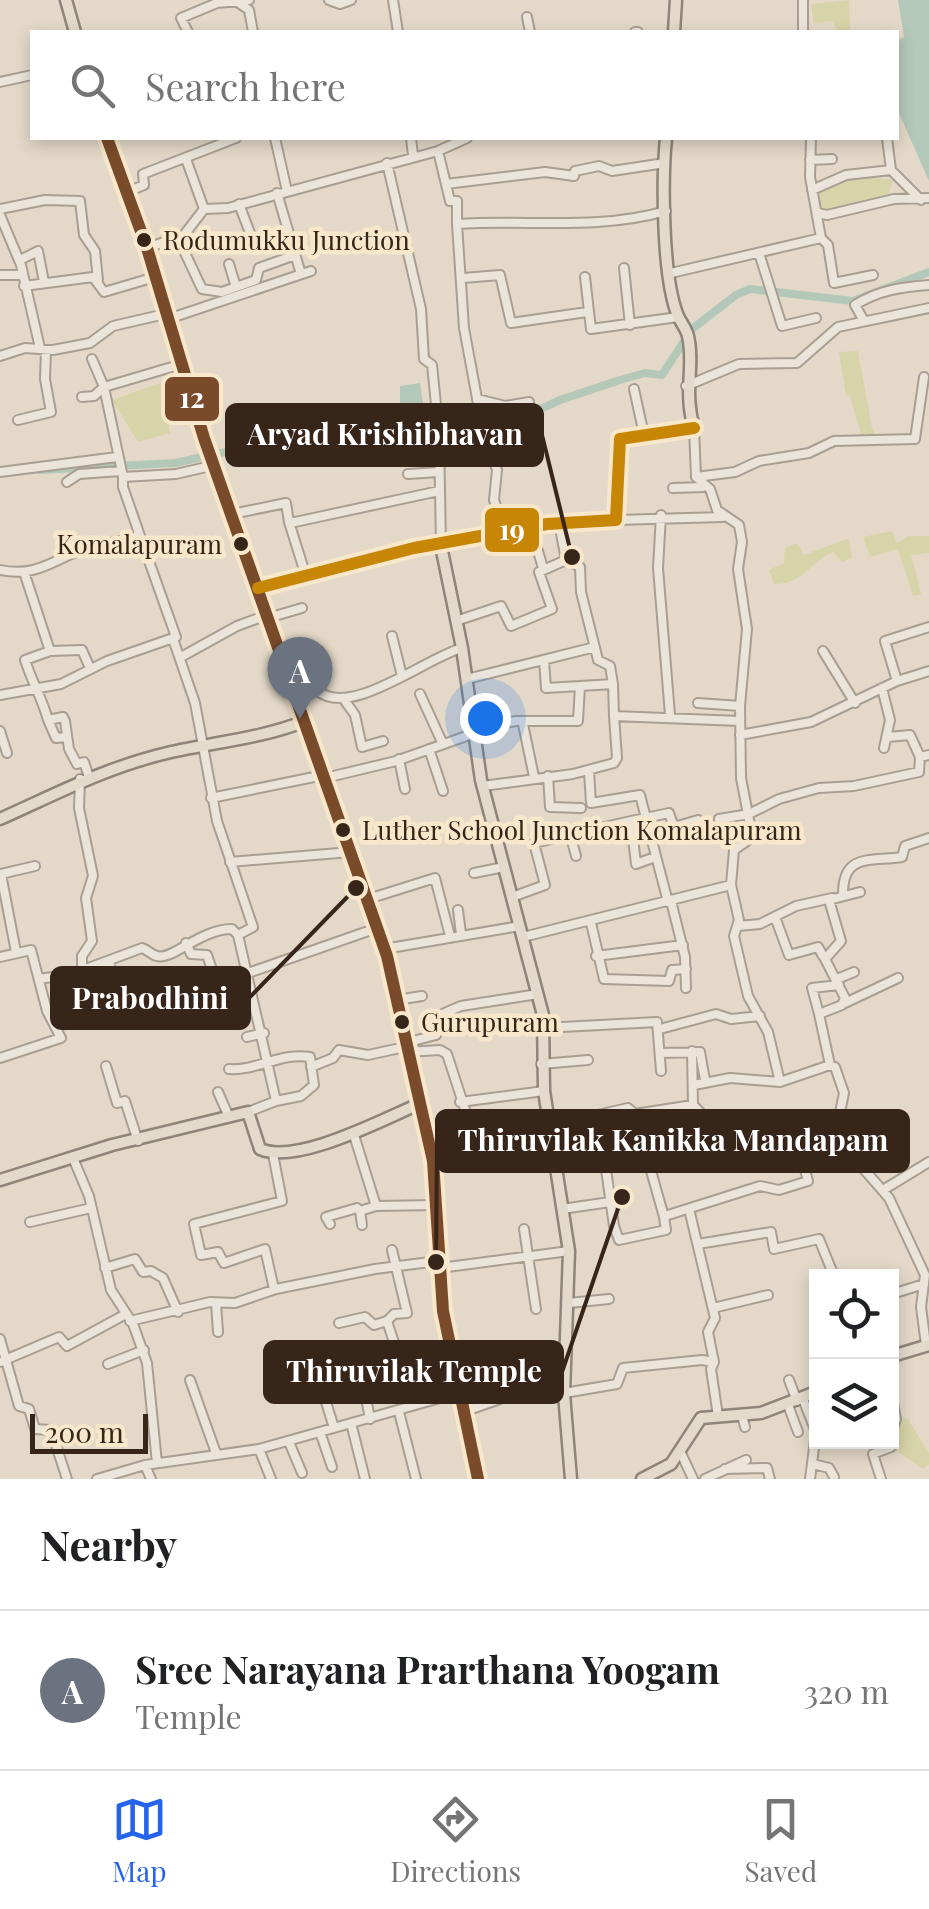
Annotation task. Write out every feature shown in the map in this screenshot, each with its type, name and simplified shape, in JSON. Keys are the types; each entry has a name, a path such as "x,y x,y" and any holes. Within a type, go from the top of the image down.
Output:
{"main road":[{"path":"66,0 75,30"},
{"path":"674,30 676,0"},
{"path":"108,140 147,248 204,438 384,949 430,1145 438,1264 458,1393 478,1479"},
{"path":"258,588 305,573 531,528 616,520 617,444 625,436 694,428 686,386 688,337 678,316 671,273 666,140"},
{"path":"441,546 462,648 483,786 544,1028 544,1090 569,1250 564,1394 570,1479"},
{"path":"0,819 85,778 167,753 276,733 305,722"},
{"path":"3,1180 248,1112 257,1144 273,1154 353,1132 418,1104"},
{"path":"899,1354 928,1345"},
{"path":"650,1477 671,1464 698,1421 718,1416 743,1421 809,1396"}],"street":[{"path":"187,30 181,18 217,3 250,0"},
{"path":"329,0 340,4 351,0"},
{"path":"394,0 398,30"},
{"path":"803,0 803,30"},
{"path":"236,1 249,10 253,30"},
{"path":"527,17 530,30"},
{"path":"0,82 30,75"},
{"path":"126,192 144,185 144,174 231,140"},
{"path":"274,140 287,190"},
{"path":"411,140 414,155"},
{"path":"147,248 178,238 204,208 239,204 438,151 463,140"},
{"path":"810,140 812,190 834,283 872,275"},
{"path":"888,140 891,170 925,200"},
{"path":"438,151 450,202 457,200 456,254 463,278 464,328 481,420"},
{"path":"186,159 204,208"},
{"path":"810,160 832,159"},
{"path":"387,162 421,309 424,356 432,365 439,434 441,546"},
{"path":"446,184 545,172 568,172 570,176 594,166 612,171 664,163"},
{"path":"812,190 846,175 891,170"},
{"path":"276,194 301,274"},
{"path":"818,212 827,215 894,198 925,200"},
{"path":"18,420 52,412 43,349 20,260 13,251 0,210 46,200 80,202 84,236 95,251 98,280 104,292 155,277"},
{"path":"239,204 250,233"},
{"path":"457,224 499,219 517,225 564,226 632,220 666,211"},
{"path":"178,238 202,289 222,292 256,280 260,268 295,254"},
{"path":"671,273 821,238"},
{"path":"13,251 26,246"},
{"path":"20,260 38,251 44,282"},
{"path":"759,253 782,326 816,318"},
{"path":"229,264 236,287"},
{"path":"624,268 630,325"},
{"path":"0,356 90,343 113,326 166,316 311,271"},
{"path":"0,275 44,282 98,280"},
{"path":"463,278 500,275 511,322 587,312"},
{"path":"585,277 591,329 678,316"},
{"path":"864,321 855,305 862,300 904,286 929,285"},
{"path":"686,386 739,364 803,362 838,327 929,308"},
{"path":"92,359 104,387 122,487 168,607 211,798 254,927 238,935"},
{"path":"82,397 182,364"},
{"path":"673,488 809,453 834,441 915,439 924,377"},
{"path":"634,388 644,435"},
{"path":"477,399 505,406 529,402"},
{"path":"694,428 698,483"},
{"path":"488,445 497,470 494,500 506,535"},
{"path":"0,472 120,468 176,474 214,463"},
{"path":"67,482 79,474 120,468"},
{"path":"408,474 438,472"},
{"path":"698,483 710,489 723,517"},
{"path":"289,522 438,490"},
{"path":"232,514 286,504 305,573"},
{"path":"661,515 658,568 670,716"},
{"path":"616,520 661,515 723,517 739,526 742,542 738,569 747,629 740,706 741,778 749,814 747,841 734,850 731,885 738,926 734,936 748,996 760,1016 780,1082"},
{"path":"559,523 566,560"},
{"path":"531,528 544,568"},
{"path":"0,570 24,572 139,533"},
{"path":"456,621 501,606 511,626 552,608 539,572 566,560 580,567 581,592 598,660 610,666 613,684 618,758 590,770 483,786"},
{"path":"24,572 50,651"},
{"path":"181,657 237,626 302,608"},
{"path":"897,681 886,641 929,627"},
{"path":"392,636 402,676"},
{"path":"0,695 71,680 90,668 173,638"},
{"path":"467,679 595,647"},
{"path":"296,697 318,690 325,697 342,698 369,692 462,648"},
{"path":"66,737 56,738 25,660 50,651 82,650 90,668"},
{"path":"823,651 855,702"},
{"path":"544,660 548,667 546,688 613,684"},
{"path":"740,735 811,722 897,681 929,671"},
{"path":"211,798 400,759 475,731 578,721 580,686"},
{"path":"882,688 890,720 884,748"},
{"path":"420,694 442,742"},
{"path":"342,698 355,716 362,747 383,741"},
{"path":"698,704 740,706"},
{"path":"614,716 740,721"},
{"path":"48,720 62,718 77,764 84,762 79,808 92,876 87,882 86,898 92,941 82,956 82,970"},
{"path":"524,724 534,777"},
{"path":"0,731 6,753"},
{"path":"512,897 545,885 534,843 670,814 674,827 698,820 701,826 749,814 779,799 819,788 854,786 920,772 925,756 910,735 888,737"},
{"path":"430,749 443,791"},
{"path":"400,759 405,789"},
{"path":"590,770 591,803 640,795 683,945 686,986 669,981 604,979 591,923"},
{"path":"548,776 550,808 581,808"},
{"path":"631,821 636,864 656,858"},
{"path":"570,834 576,856"},
{"path":"844,896 843,876 848,868 872,856 902,857 904,846 929,838"},
{"path":"230,862 351,852"},
{"path":"16,952 0,874 35,866"},
{"path":"474,873 504,867"},
{"path":"368,899 434,878 450,936"},
{"path":"384,949 461,934 522,932 591,923 731,885"},
{"path":"738,926 776,918 812,900 860,892"},
{"path":"442,896 454,894"},
{"path":"825,959 841,941 829,908 832,898"},
{"path":"458,910 461,934"},
{"path":"776,918 789,955 818,947 838,982 844,1002"},
{"path":"248,973 377,928"},
{"path":"39,979 109,962 142,948 158,957 170,956 213,930 232,929 238,935 264,1034 276,1101"},
{"path":"109,962 126,1024 175,1009 176,1000 219,990 207,955 191,954 186,943"},
{"path":"596,956 683,945"},
{"path":"0,957 31,950 60,1038 0,1058"},
{"path":"669,981 672,970 686,969"},
{"path":"854,972 838,982 812,988 830,1065 844,1094 837,1117 848,1151 883,1190 925,1262 921,1307 928,1345"},
{"path":"819,1014 898,978"},
{"path":"406,1048 436,1034 434,1018 461,1006 538,994"},
{"path":"396,1000 422,996"},
{"path":"660,1029 716,1014 731,1019 760,1016"},
{"path":"544,1028 656,1022 660,1029 661,1071"},
{"path":"247,1036 264,1034"},
{"path":"311,1066 334,1058 339,1050 368,1055 406,1048 444,1050 469,1133 481,1140 628,1108 635,1114 666,1230 618,1240 601,1134"},
{"path":"692,1051 693,1105 700,1112 708,1153"},
{"path":"660,1053 703,1054 705,1080"},
{"path":"229,1069 243,1070 294,1055 310,1057 314,1084 301,1096 248,1112"},
{"path":"542,1064 588,1060"},
{"path":"694,1086 705,1080 780,1082 830,1065"},
{"path":"106,1066 117,1103 125,1101 138,1140"},
{"path":"460,1102 544,1090"},
{"path":"218,1092 229,1117"},
{"path":"635,1114 693,1105"},
{"path":"664,1217 760,1186 779,1190 808,1181 794,1133 796,1126 837,1117"},
{"path":"353,1132 376,1206"},
{"path":"430,1145 469,1133"},
{"path":"802,1152 848,1151"},
{"path":"273,1154 282,1201 194,1224 201,1255 218,1252 224,1262 265,1248 274,1290"},
{"path":"73,1158 91,1208 110,1290 144,1350 157,1463"},
{"path":"883,1190 929,1162"},
{"path":"0,1166 3,1180"},
{"path":"562,1208 610,1202"},
{"path":"360,1212 376,1206 436,1205"},
{"path":"30,1222 91,1208"},
{"path":"330,1224 326,1217 357,1208 362,1225"},
{"path":"689,1209 715,1318 708,1332 718,1416"},
{"path":"524,1230 536,1308"},
{"path":"698,1244 770,1232 774,1250 819,1239 831,1269"},
{"path":"339,1324 358,1318 374,1325 387,1322 394,1314 407,1313 392,1250"},
{"path":"3,1360 59,1337 67,1346 128,1317 216,1303 235,1304 274,1290 397,1267 569,1250"},
{"path":"105,1268 135,1259 144,1272 151,1271 163,1278 178,1312"},
{"path":"899,1292 924,1284"},
{"path":"713,1308 768,1295"},
{"path":"569,1303 608,1300"},
{"path":"216,1303 218,1332"},
{"path":"387,1322 404,1370"},
{"path":"0,1338 3,1360 19,1406 29,1409 35,1429 50,1430 67,1479"},
{"path":"108,1364 144,1350"},
{"path":"535,1398 617,1384 623,1368 714,1362"},
{"path":"361,1372 370,1419"},
{"path":"318,1376 334,1428"},
{"path":"190,1380 216,1453"},
{"path":"789,1380 796,1402 798,1432"},
{"path":"97,1479 145,1465 259,1449 458,1393"},
{"path":"463,1412 500,1399"},
{"path":"796,1402 816,1432 810,1479"},
{"path":"399,1412 416,1479"},
{"path":"351,1423 365,1479"},
{"path":"320,1432 332,1467"},
{"path":"288,1442 302,1473"},
{"path":"259,1449 271,1479"},
{"path":"881,1479 873,1454 884,1449"},
{"path":"680,1451 693,1479"},
{"path":"705,1479 746,1460"},
{"path":"813,1464 829,1468 834,1478"},
{"path":"145,1465 152,1479"},
{"path":"725,1469 767,1468 770,1479"}],"shaded area":[{"path":"849,0 850,30 837,30 833,21 814,23 811,4"},
{"path":"898,0 929,0 929,181 899,113 899,40 904,37"},
{"path":"852,175 893,180 888,197 822,210 814,185"},
{"path":"858,351 877,437 862,438 850,395 846,396 839,352"},
{"path":"163,382 170,433 138,442 112,400"},
{"path":"420,383 427,432 400,430 400,386"},
{"path":"892,531 897,543 908,536 929,536 929,553 911,555 921,594 913,596 898,549 870,557 863,537"},
{"path":"849,538 852,558 842,562 833,552 792,581 774,584 769,570 784,563 785,548 797,543 804,555"},
{"path":"899,1417 908,1419 929,1453 929,1464 923,1469 893,1449 899,1449"}],"waterway":[{"path":"39,470 175,463 267,443 363,436 449,441 506,425 560,400 620,380 645,373 662,375 692,329 736,295 750,289 853,301 929,272"}],"transit line":[{"name":"12","path":"108,140 147,248 204,438 387,956 433,1161 443,1311 478,1479"},
{"name":"19","path":"258,588 414,548 547,524 616,520 620,439 694,428"}],"place":[{"name":"Rodumukku Junction","path":"144,240"},
{"name":"Komalapuram","path":"241,544"},
{"name":"Aryad Krishibhavan","path":"572,557"},
{"name":"Sree Narayana Prarthana Yoogam","path":"300,719"},
{"name":"Luther School Junction Komalapuram","path":"343,830"},
{"name":"Prabodhini","path":"356,888"},
{"name":"Gurupuram","path":"402,1022"},
{"name":"Thiruvilak Temple","path":"622,1197"},
{"name":"Thiruvilak Kanikka Mandapam","path":"436,1262"}]}
